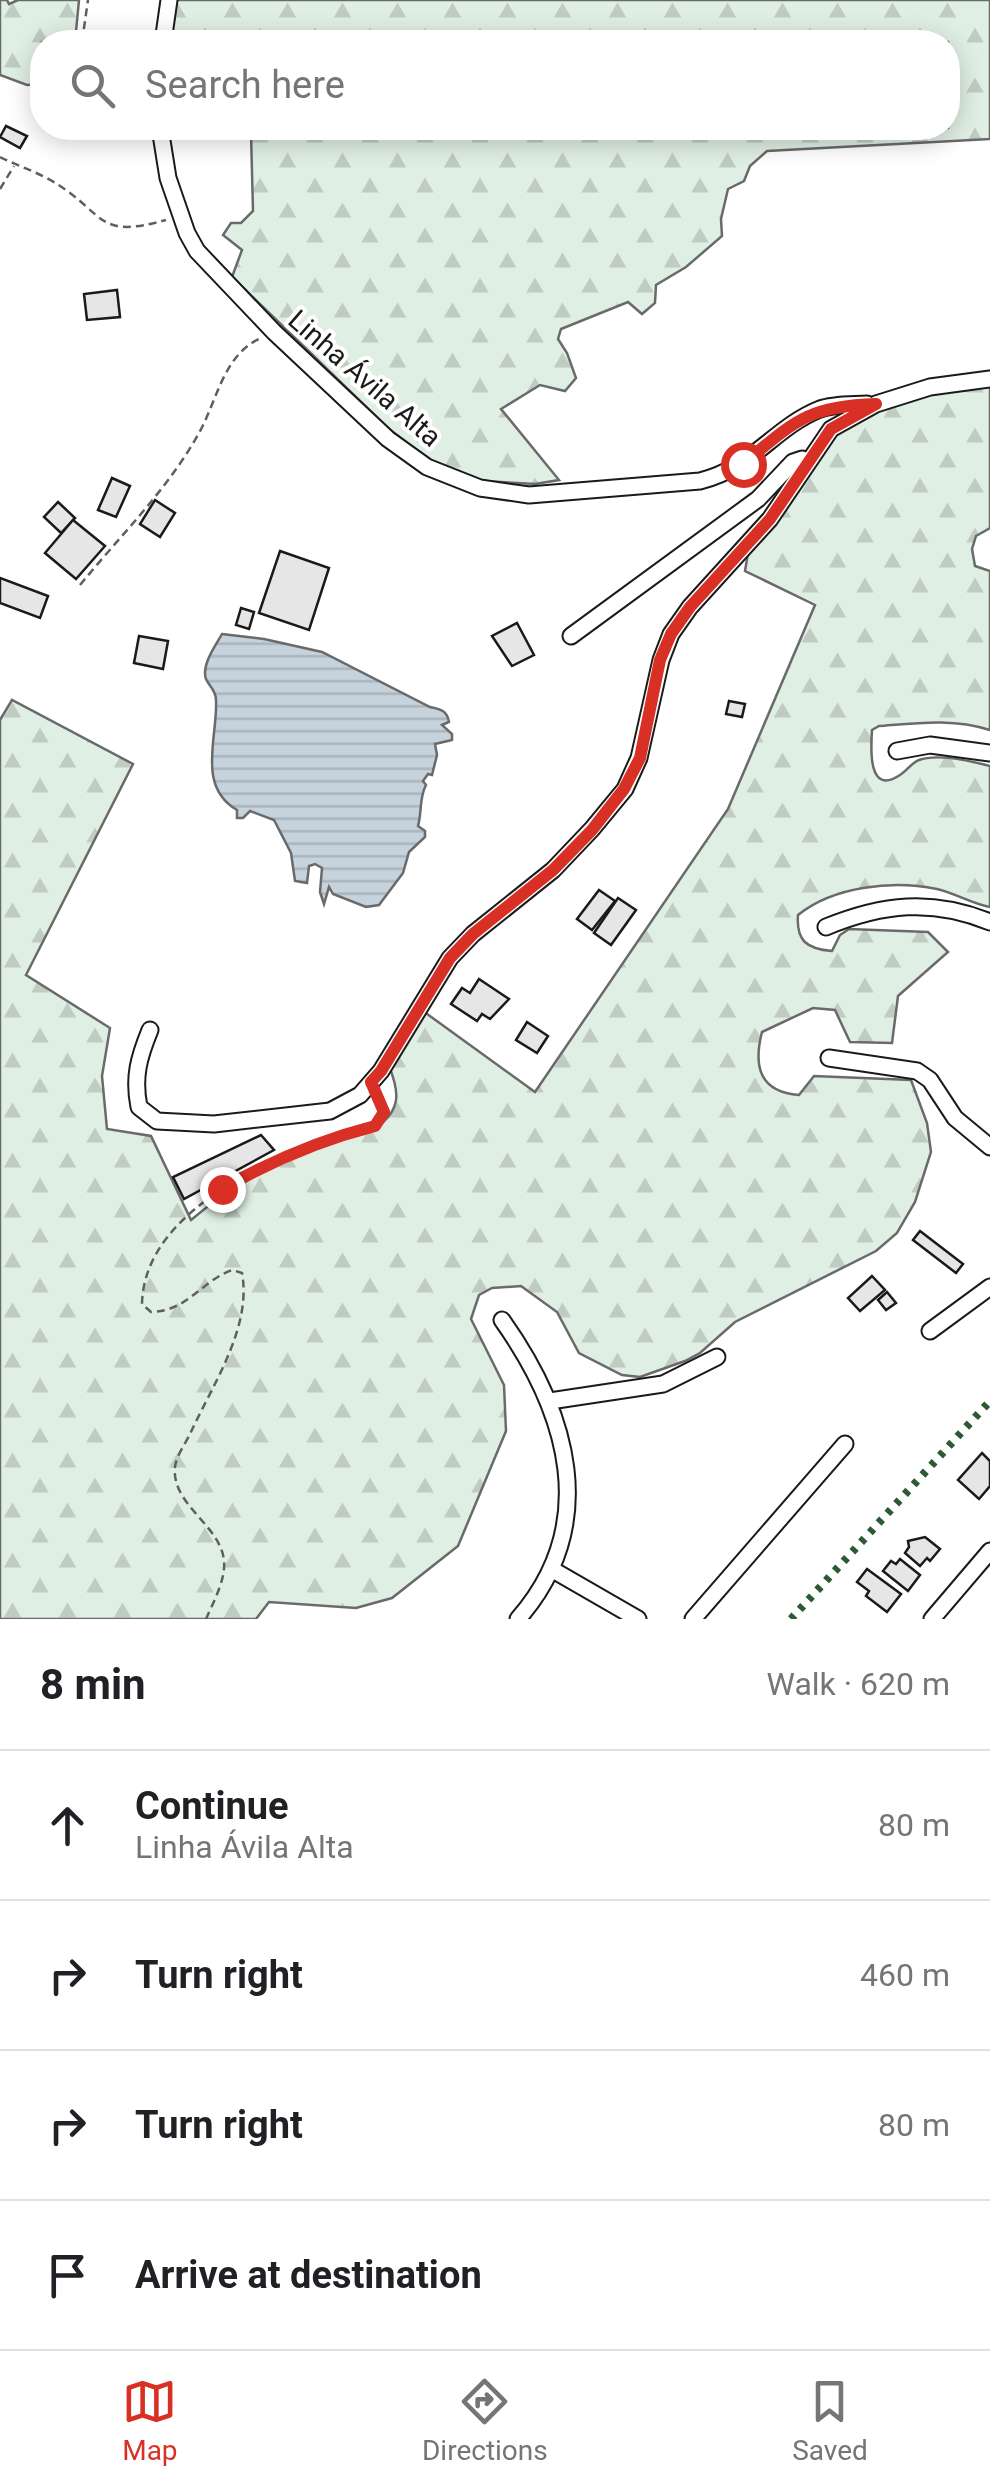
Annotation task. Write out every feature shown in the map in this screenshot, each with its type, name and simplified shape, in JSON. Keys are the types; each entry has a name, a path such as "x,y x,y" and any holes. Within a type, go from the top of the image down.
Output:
{"street":[{"path":"165,30 169,0"},
{"name":"Linha Ávila Alta","path":"162,140 180,216 197,251 274,332 388,439 427,467 480,488 529,495 662,485 723,476 799,420 824,408 876,404"},
{"path":"150,1030 137,1062 134,1084 139,1107 157,1122 214,1124 330,1111 360,1095 381,1071 450,958 473,934 553,870 624,789 640,758 660,660 671,634 690,607 770,519 831,429 876,404 930,388 990,379"},
{"path":"571,636 758,499 793,462 802,458 808,462"},
{"path":"897,752 930,745 990,754"},
{"path":"826,927 863,912 908,906 964,911 990,922"},
{"path":"829,1058 918,1071 930,1080 955,1118 990,1147"},
{"path":"930,1332 990,1288"},
{"path":"502,1320 550,1401 562,1441 567,1504 554,1570 518,1619"},
{"path":"550,1401 663,1384 716,1357"},
{"path":"693,1619 845,1444"},
{"path":"932,1619 990,1552"},
{"path":"554,1570 638,1619"}],"path":[{"path":"84,30 88,0"},
{"path":"153,30 166,24"},
{"path":"0,157 57,184 112,227 134,229 180,216"},
{"path":"0,189 15,164"},
{"path":"80,585 173,473 199,433 238,351 274,332"},
{"path":"206,1619 225,1563 219,1542 181,1491 175,1467 233,1344 246,1292 242,1273 232,1270 170,1312 151,1312 142,1304 142,1286 150,1264 173,1230 222,1189 268,1162 375,1126 384,1112 371,1082"}],"green space":[{"path":"0,0 9,4 18,0 79,0 76,30 30,30 30,85 0,75"},
{"path":"175,0 990,0 990,139 767,151 750,166 744,181 728,189 721,219 722,236 686,267 656,285 655,303 642,314 628,302 561,329 558,339 576,378 565,391 540,385 501,409 559,480 535,484 482,481 431,461 389,429 232,277 242,250 223,235 231,223 241,223 253,211 251,140 960,140 960,30 171,30"},
{"path":"990,385 990,528 976,536 972,549 975,566 990,571 990,730 949,723 879,726 872,730 871,747 873,767 882,780 900,775 916,761 927,758 954,758 990,766 990,907 937,889 902,885 846,892 813,905 798,915 798,924 801,937 816,948 832,951 840,935 849,929 928,932 948,952 898,996 892,1043 850,1042 835,1010 813,1008 762,1032 759,1045 762,1076 786,1093 799,1095 814,1076 911,1080 927,1123 931,1152 915,1202 897,1233 876,1251 735,1322 700,1353 640,1377 622,1375 579,1353 557,1312 521,1286 492,1288 479,1295 471,1319 504,1385 506,1431 458,1546 392,1598 356,1608 269,1602 256,1619 0,1619 0,720 12,700 133,764 26,975 110,1028 102,1076 107,1129 151,1136 191,1220 222,1196 272,1167 326,1144 366,1133 385,1120 396,1099 389,1066 423,1011 535,1092 728,809 815,605 745,571 749,547 836,433 882,408 933,392"}],"shaded area":[{"path":"222,634 322,652 447,715 449,722 442,725 452,734 452,740 435,744 437,755 432,775 428,774 423,781 426,785 418,826 425,831 425,837 409,852 403,873 379,905 366,907 333,894 329,887 324,904 320,892 322,868 309,866 307,883 295,881 291,853 274,820 250,811 237,818 237,810 217,788 212,760 216,697 205,673"}],"building":[{"path":"6,126 27,136 20,148 0,137"},
{"path":"117,290 120,317 87,320 84,294"},
{"path":"112,478 130,486 116,517 98,510"},
{"path":"155,500 175,513 160,537 140,524"},
{"path":"58,502 75,518 61,533 44,517"},
{"path":"73,520 105,546 76,579 45,553"},
{"path":"280,551 329,568 309,630 259,613"},
{"path":"0,578 48,596 40,618 0,603"},
{"path":"241,608 254,612 249,629 236,625"},
{"path":"517,623 534,655 512,666 492,636"},
{"path":"139,636 168,641 163,669 134,663"},
{"path":"729,701 745,704 742,717 726,714"},
{"path":"599,890 615,901 592,930 577,919"},
{"path":"618,898 636,910 611,945 594,933"},
{"path":"479,979 509,999 490,1019 482,1014 477,1021 451,1004 462,988 470,993"},
{"path":"527,1022 548,1036 537,1053 516,1040"},
{"path":"261,1135 274,1150 184,1199 173,1177"},
{"path":"920,1231 963,1264 956,1273 913,1240"},
{"path":"872,1276 885,1290 860,1311 848,1298"},
{"path":"887,1292 896,1303 886,1310 878,1300"},
{"path":"982,1453 990,1461 990,1486 979,1499 958,1480"},
{"path":"925,1537 940,1549 920,1566 905,1553 908,1541"},
{"path":"900,1559 920,1575 908,1591 883,1571 891,1561 896,1564"},
{"path":"867,1569 901,1594 887,1612 866,1596 869,1591 857,1582"}],"hedge":[{"path":"791,1619 990,1401"}],"route":[{"path":"222,1189 268,1162 375,1126 384,1112 371,1082 450,958 473,934 553,870 624,789 640,758 660,660 671,634 690,607 770,519 831,429 876,404 824,408 799,420 743,464"}]}
